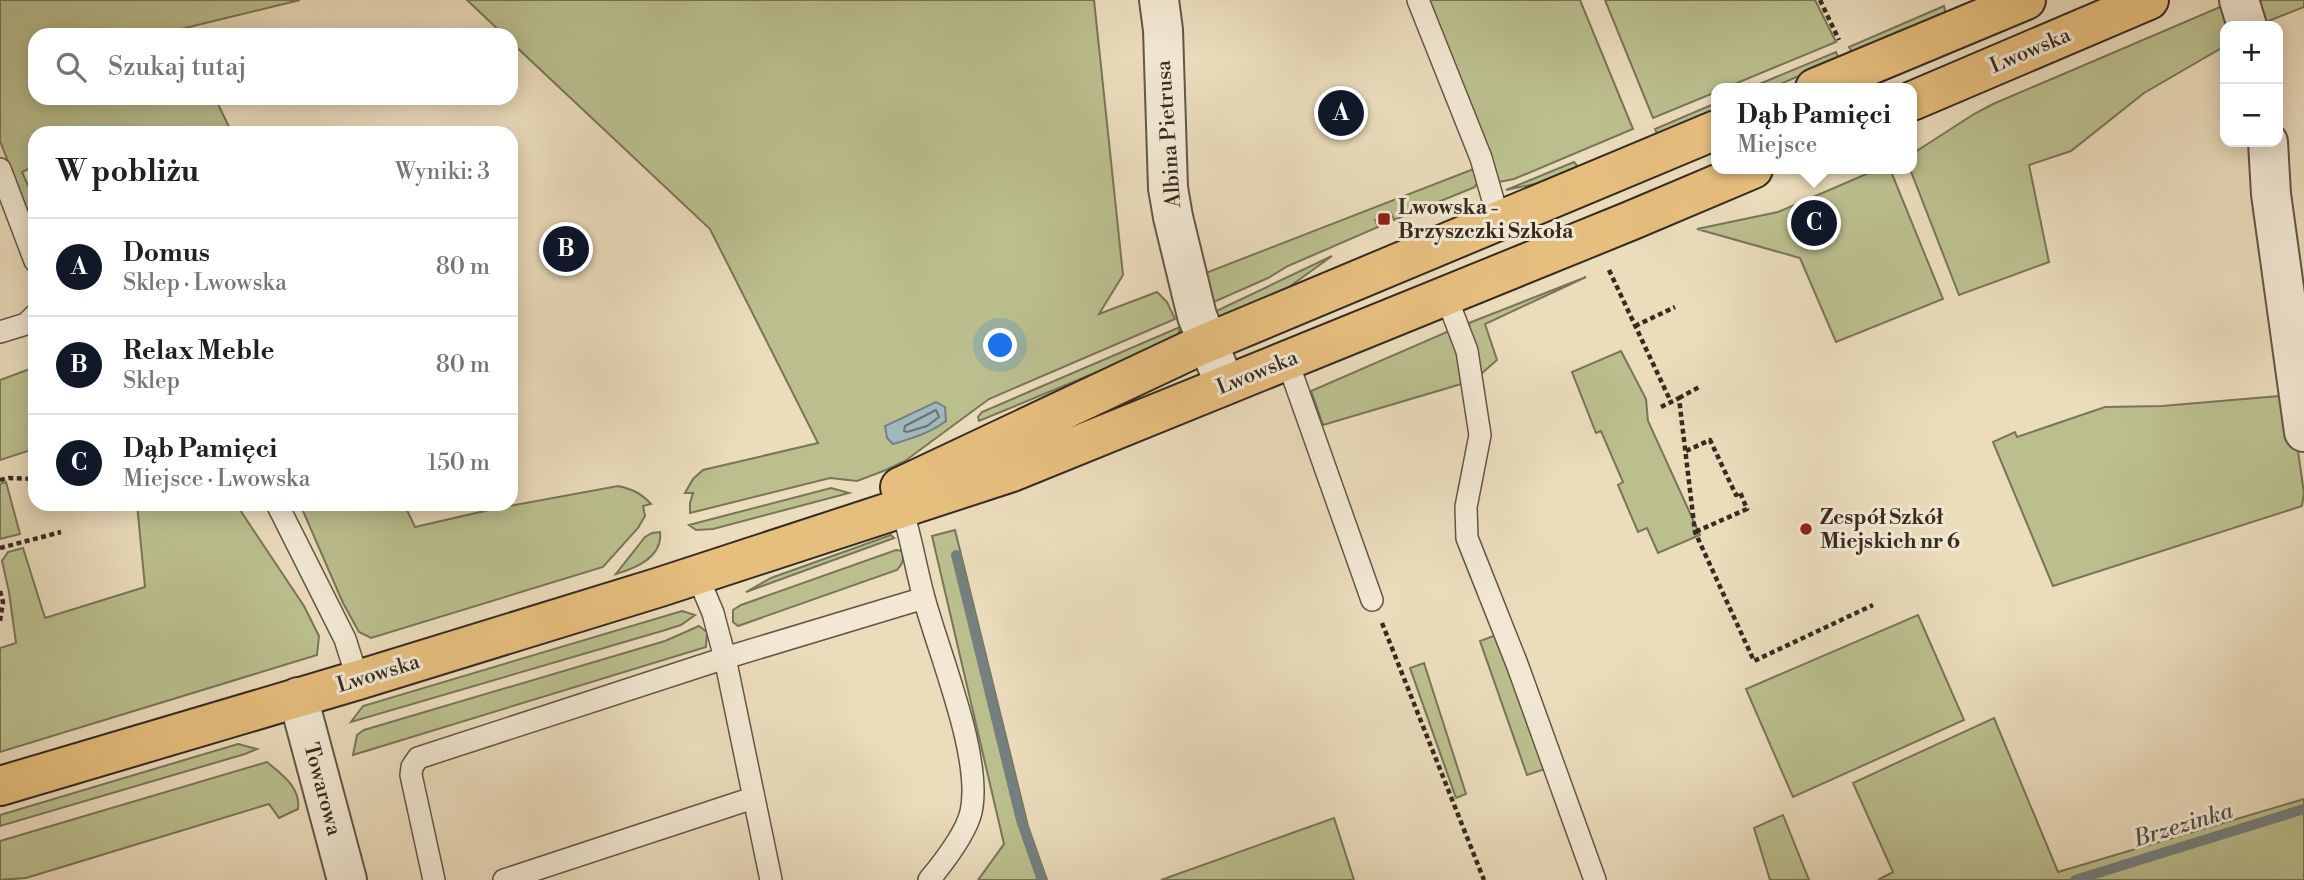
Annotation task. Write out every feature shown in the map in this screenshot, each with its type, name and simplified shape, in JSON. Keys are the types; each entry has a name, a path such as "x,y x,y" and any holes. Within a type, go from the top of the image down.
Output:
{"main road":[{"path":"1827,83 2026,0"},
{"name":"Lwowska","path":"1917,99 2149,0"},
{"name":"Lwowska","path":"0,786 358,680 754,556 899,498 1207,343 1711,132"},
{"name":"Lwowska","path":"899,498 1012,472 1741,174"}],"street":[{"name":"Albina Pietrusa","path":"1159,0 1163,30 1168,188 1197,316 1225,385"},
{"path":"2239,0 2245,21"},
{"path":"2268,147 2271,194 2297,324 2304,432"},
{"name":"Towarowa","path":"298,697 347,880"}],"lane":[{"path":"1418,0 1480,158 1499,221"},
{"path":"0,169 28,243"},
{"path":"1446,296 1467,351 1480,435 1466,507 1467,538 1517,664 1595,880"},
{"path":"0,332 28,322"},
{"path":"1287,360 1372,600"},
{"path":"899,498 924,598 970,757 974,788 971,813 965,827 929,880"},
{"path":"281,511 345,639 358,680"},
{"path":"697,575 713,614 725,658 771,880"},
{"path":"434,880 411,775 412,767 418,758 725,658 924,598"},
{"path":"503,880 753,798"}],"path":[{"path":"1607,268 1671,402"},
{"path":"1635,326 1675,307"},
{"path":"1661,407 1701,386"},
{"path":"1679,398 1695,533 1754,661 1873,605"},
{"path":"1685,452 1710,440 1736,495 1740,492 1745,496 1747,509 1695,533"},
{"path":"0,480 28,479"},
{"path":"0,548 61,533"},
{"path":"0,591 3,602 0,621"},
{"path":"1372,600 1484,880"}],"green space":[{"path":"0,0 300,0 185,28 28,28 28,105 218,105 229,126 28,126 28,169 22,172 28,185 28,212 0,141"},
{"path":"467,0 1094,0 1123,275 1099,314 1157,292 1167,302 1175,319 989,399 905,461 886,470 857,481 830,478 690,513 693,493 685,493 693,479 703,470 818,443 710,229 518,49 518,28 497,28"},
{"path":"1425,0 1580,0 1633,129 1514,179 1499,182 1495,180"},
{"path":"1605,0 1815,0 1836,42 1737,83 1711,83 1711,94 1653,118"},
{"path":"2255,0 2304,0 2304,7 2268,21 2258,21"},
{"path":"1944,6 1946,15 1853,54 1849,47"},
{"path":"2220,7 2227,9 2233,21 2220,21 2220,49 2144,93 2071,151 2029,165 2049,262 1959,295 1912,174 1917,174 1917,151 1974,114"},
{"path":"1836,52 1839,59 1783,83 1762,83"},
{"path":"1711,105 1711,113 1658,136 1655,129"},
{"path":"1574,162 1579,168 1554,180 1506,190"},
{"path":"1476,168 1479,178 1475,187 1394,220 1391,213 1375,220 1378,227 1207,305 1198,276"},
{"path":"1866,174 1892,174 1943,299 1836,342 1800,258 1697,229 1778,212"},
{"path":"1332,256 1275,297 1214,322 1210,314"},
{"path":"1586,277 1485,324 1497,360 1481,374 1469,323"},
{"path":"1180,327 1177,339 979,421 978,417 982,412"},
{"path":"1449,331 1468,382 1323,425 1311,391"},
{"path":"1621,351 1646,399 1648,421 1700,535 1658,553 1647,528 1638,532 1618,485 1623,482 1601,431 1596,433 1572,372"},
{"path":"28,370 28,451 0,460 0,380"},
{"path":"2290,395 2304,493 2302,506 2053,586 1993,442 2015,432 2017,437 2105,407 2162,406"},
{"path":"6,482 20,534 0,539 0,484"},
{"path":"618,486 636,492 651,504 643,506 645,516 638,528 603,567 371,638 359,632 343,603 303,511 407,511 415,527 484,511 518,511 518,504"},
{"path":"831,488 849,493 713,529 696,530 689,525"},
{"path":"138,511 241,511 304,606 319,636 317,655 0,752 0,648 16,643 2,561 8,552 23,548 45,618 145,587"},
{"path":"955,530 1028,826 1047,880 978,880 1004,844 932,536"},
{"path":"660,532 660,541 653,555 640,565 616,574 645,537"},
{"path":"891,535 894,538 746,592 771,578"},
{"path":"896,550 902,551 903,556 897,570 738,626 733,622 733,610 741,605"},
{"path":"682,611 695,615 681,625 662,631 351,722 363,706"},
{"path":"1918,615 1964,720 1793,797 1746,689"},
{"path":"699,626 707,632 706,647 353,755 357,735 364,730 665,641"},
{"path":"1496,635 1548,768 1527,775 1480,641"},
{"path":"1424,663 1466,794 1456,798 1410,668"},
{"path":"1994,718 2058,872 2304,799 2304,880 1878,880 1893,872 1853,783"},
{"path":"238,744 257,749 0,826 0,815"},
{"path":"267,762 284,776 293,788 298,809 279,818 269,804 26,878 0,880 0,841"},
{"path":"1783,815 1809,880 1770,880 1754,828"},
{"path":"1334,818 1354,880 1161,880"}],"water":[{"path":"936,402 945,407 946,421 927,432 893,444 887,438 885,426"}],"waterway":[{"path":"956,555 1021,820 1042,880"},
{"name":"Brzezinka","path":"2075,880 2304,809"}],"place":[{"name":"Domus","path":"1341,113"},
{"name":"Lwowska - Brzyszczki Szkoła","path":"1384,219"},
{"name":"Dąb Pamięci","path":"1814,223"},
{"name":"Relax Meble","path":"566,249"},
{"name":"Zespół Szkół Miejskich nr 6","path":"1806,529"}]}
